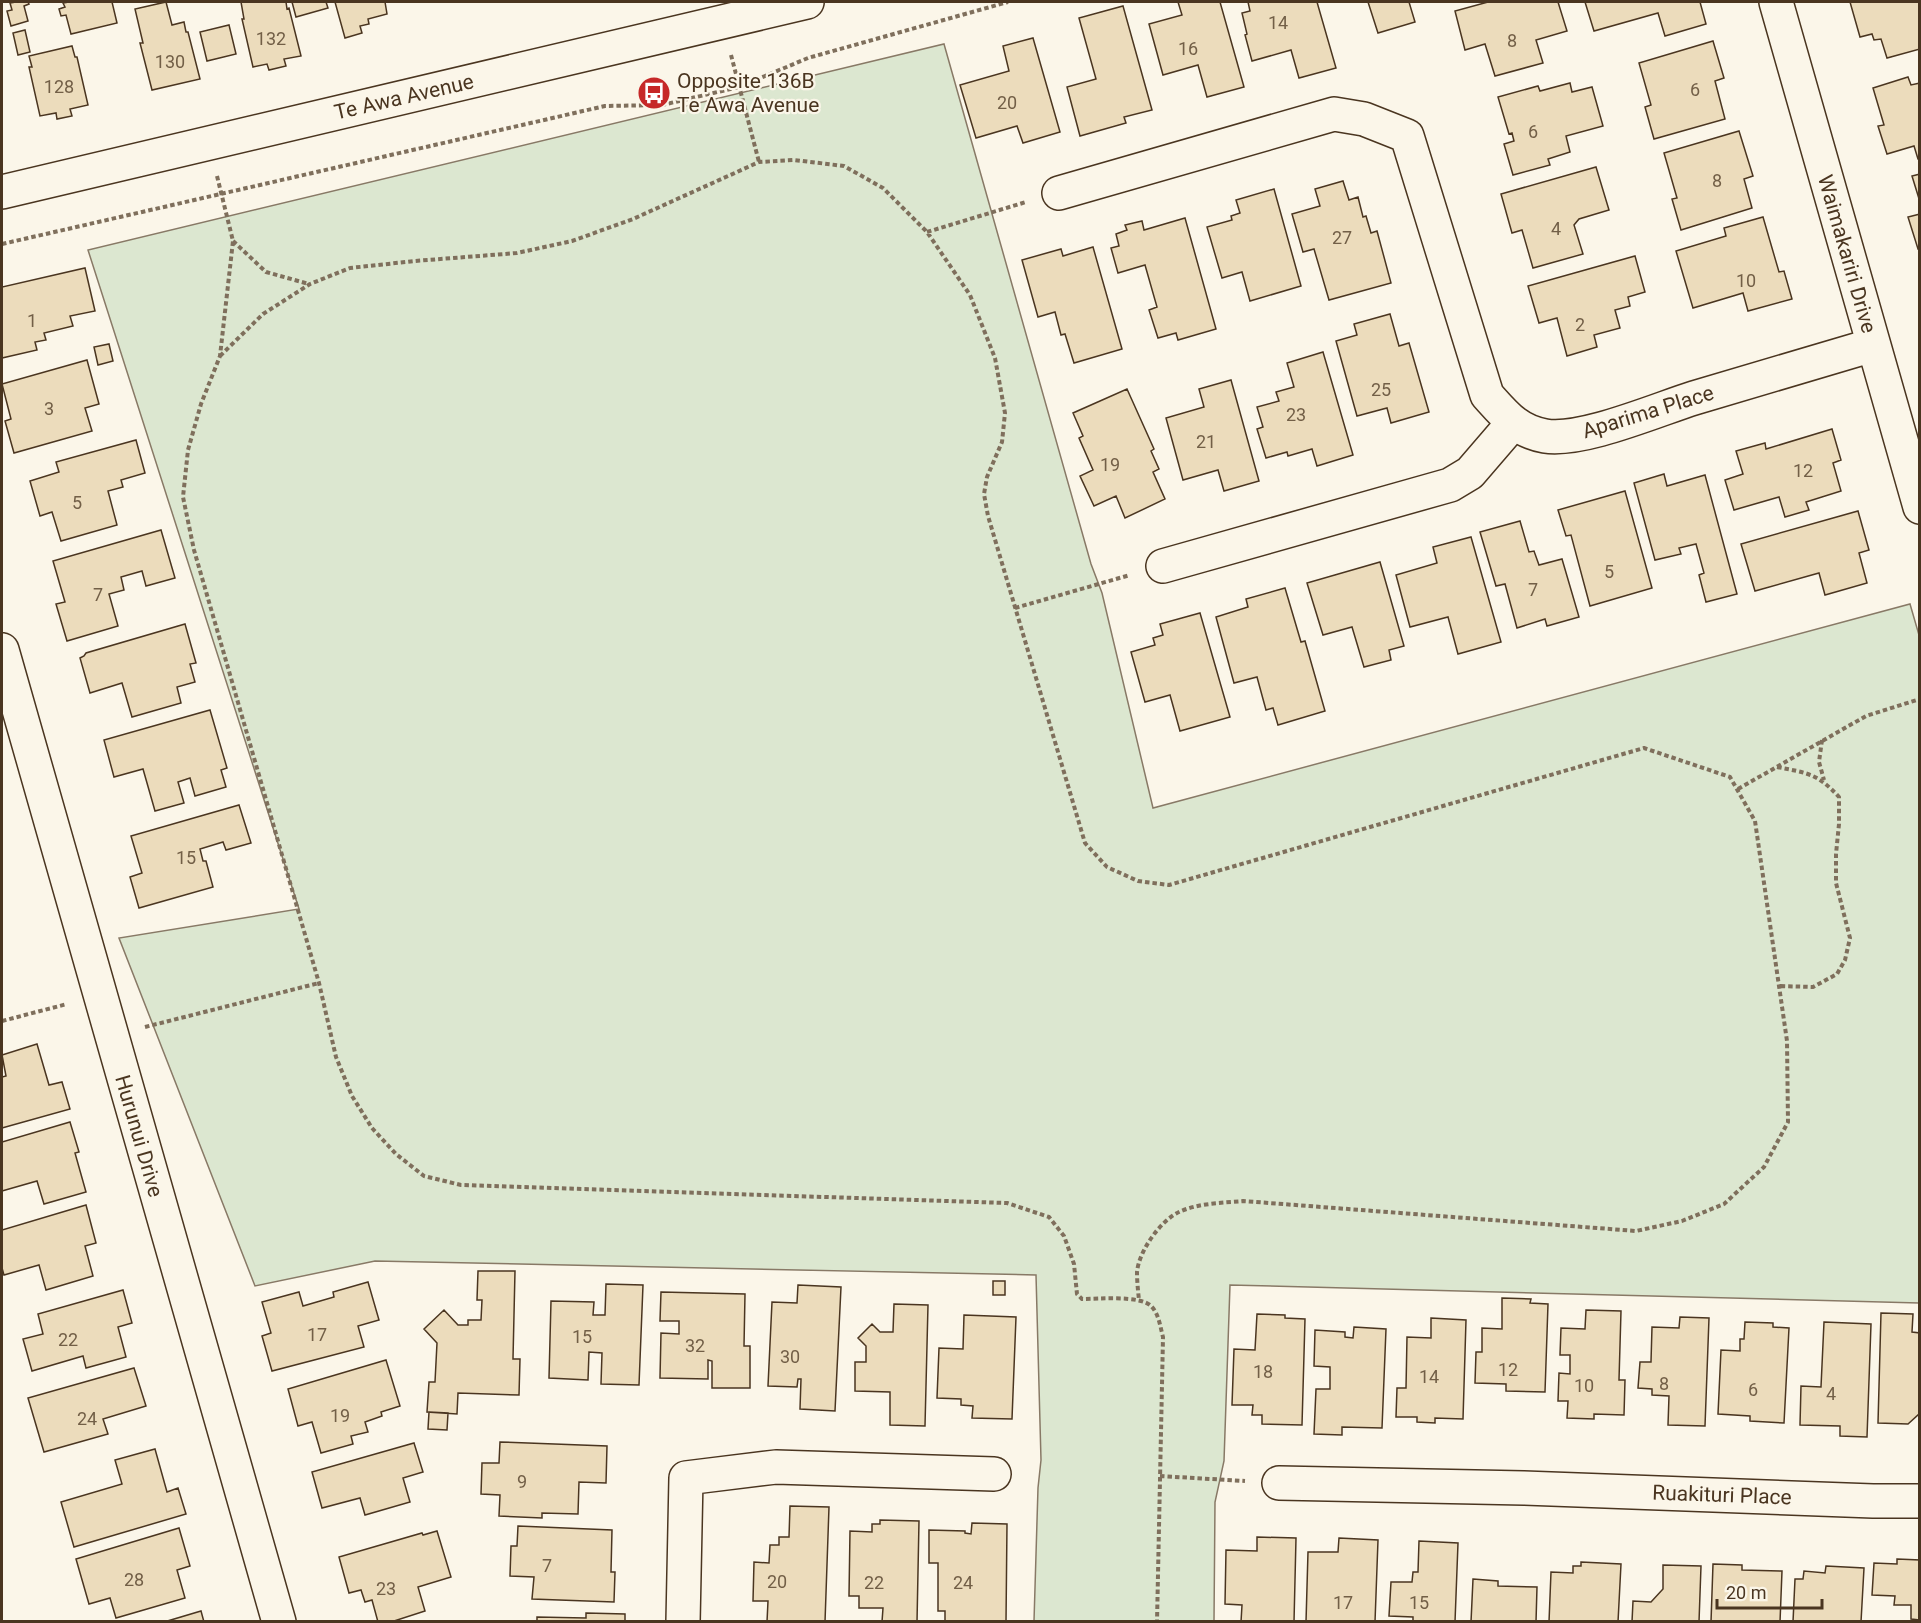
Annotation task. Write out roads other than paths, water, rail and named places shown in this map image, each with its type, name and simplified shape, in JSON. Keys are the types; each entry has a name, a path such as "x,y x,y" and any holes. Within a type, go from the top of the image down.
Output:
{"street":[{"name":"Te Awa Avenue","path":"2,192 807,2"},
{"name":"Waimakariri Drive","path":"1776,2 1920,507"},
{"name":"Aparima Place","path":"1059,193 1334,114 1364,119 1407,136 1487,395 1512,423 1525,430 1546,436 1578,435 1873,345"},
{"path":"1163,566 1450,485 1470,473 1512,423"},
{"name":"Hurunui Drive","path":"2,650 10,711 111,1035 279,1622"},
{"path":"683,1622 686,1478 776,1467 994,1474"},
{"name":"Ruakituri Place","path":"1279,1483 1524,1488 1873,1501 1920,1500"}],"place":[{"name":"Opposite 136B Te Awa Avenue","path":"654,93"}]}
